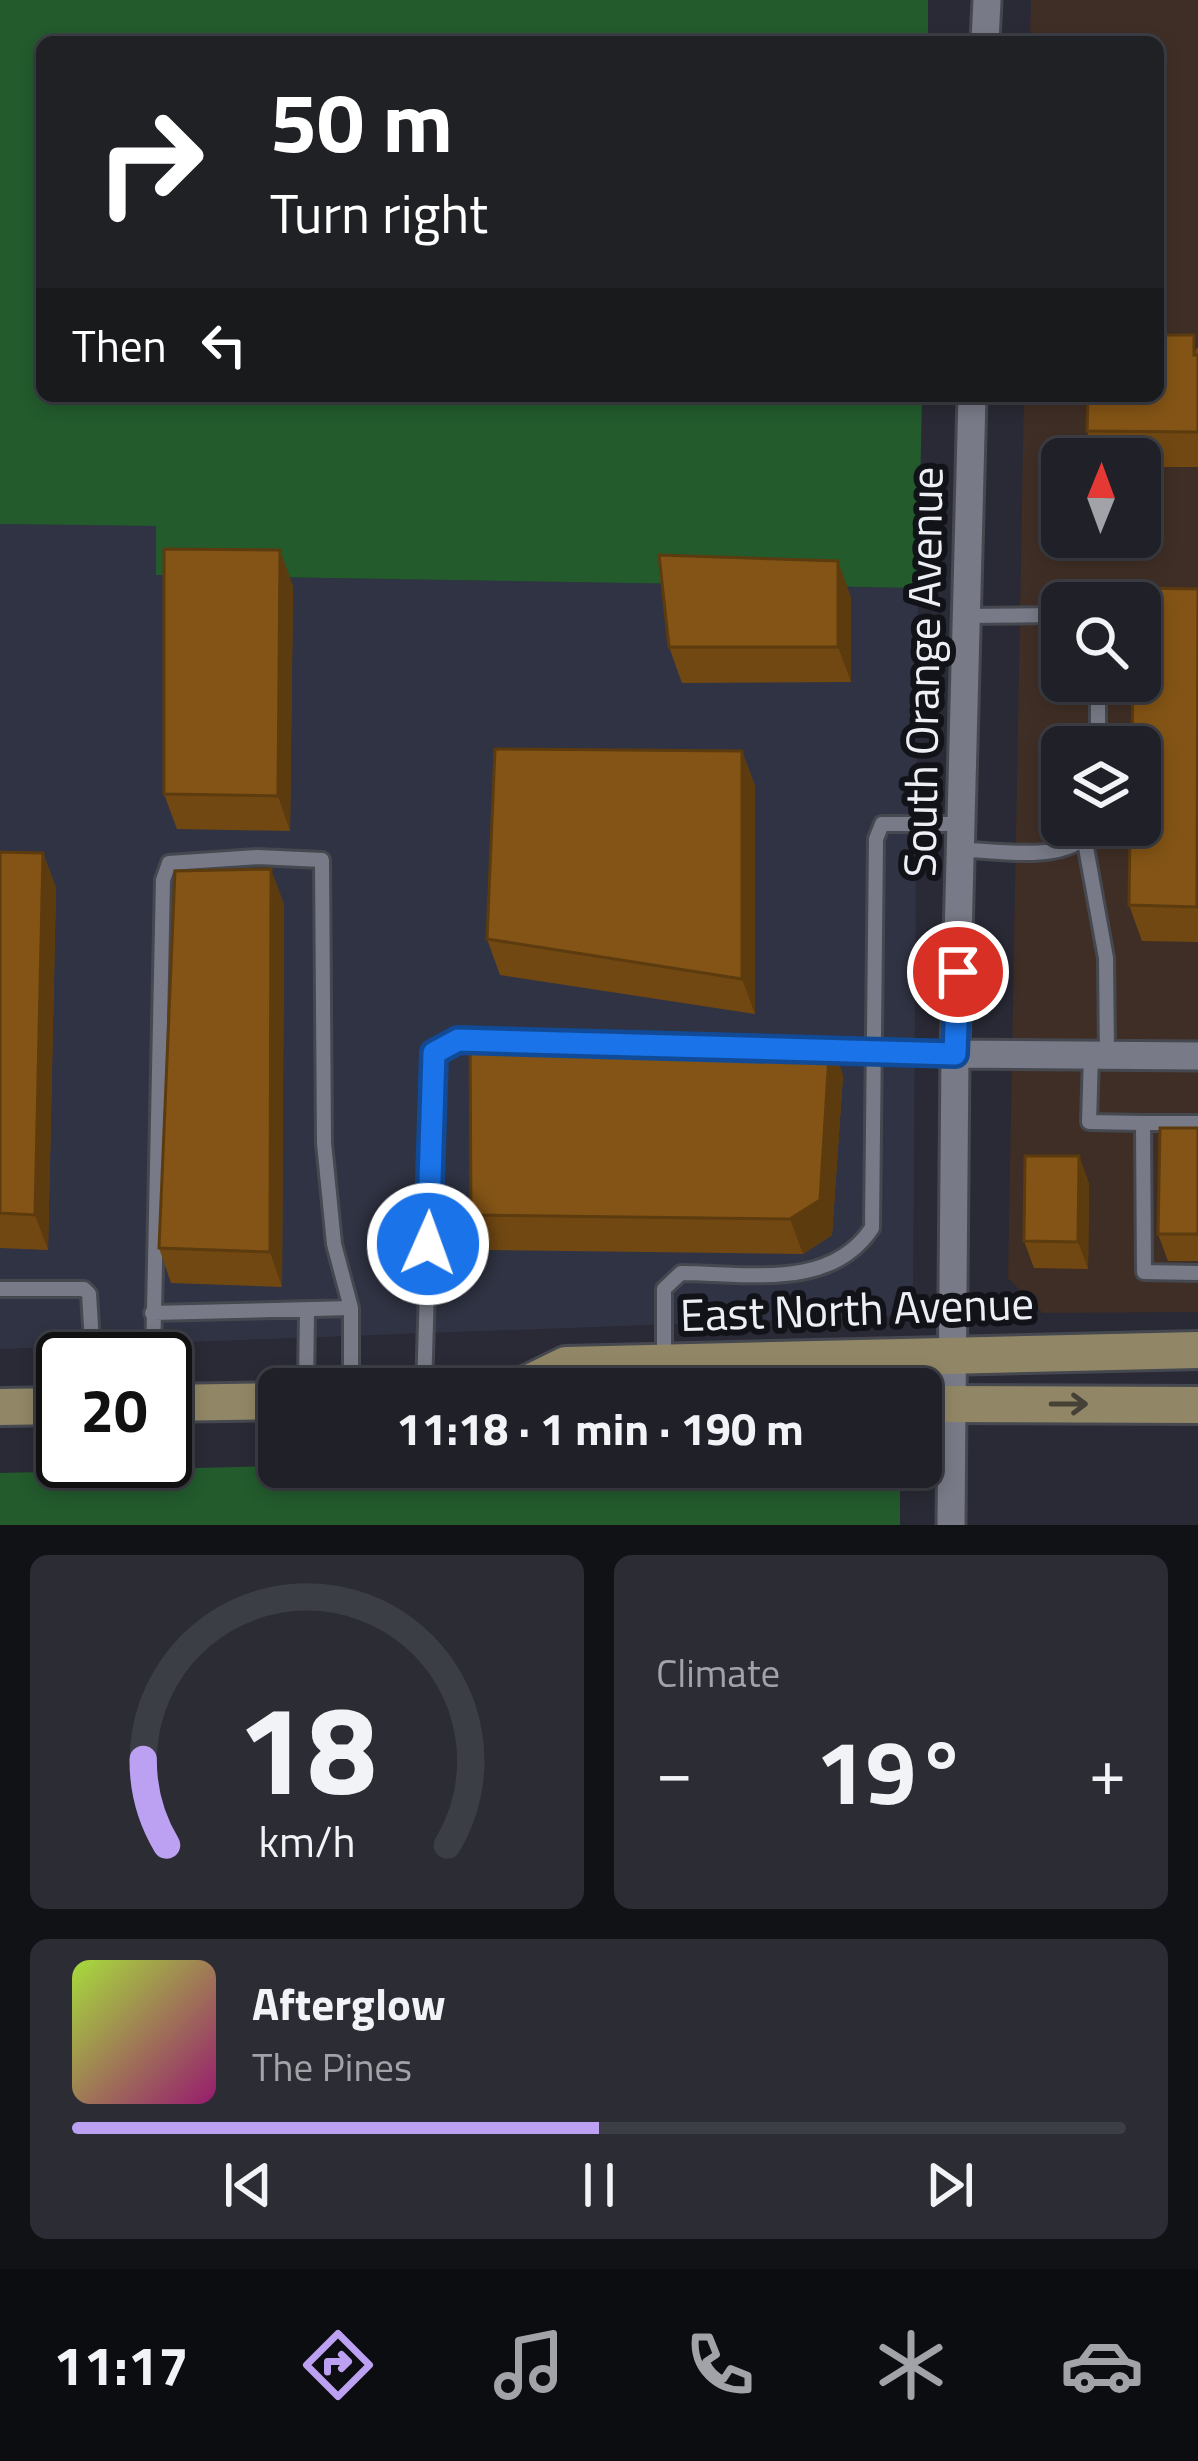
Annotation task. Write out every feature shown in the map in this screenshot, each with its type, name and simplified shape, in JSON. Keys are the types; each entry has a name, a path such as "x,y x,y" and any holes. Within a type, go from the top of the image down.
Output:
{"street":[{"path":"985,36 987,0"},
{"name":"South Orange Avenue","path":"942,1387 952,1352 972,402"},
{"path":"955,1054 1198,1056"},
{"name":"East North Avenue","path":"561,1368 952,1352 1198,1350"},
{"path":"192,1402 258,1401"},
{"path":"942,1404 1198,1406"},
{"path":"0,1407 36,1406"},
{"name":"South Orange Avenue","path":"942,1447 951,1525"}],"lane":[{"path":"1161,600 1174,599"},
{"path":"964,616 1041,615"},
{"path":"664,1362 664,1289 681,1273 820,1272 856,1252 872,1228 876,839 882,824 1057,851 1073,846"},
{"path":"1086,846 1106,958 1089,1122 1198,1123"},
{"path":"152,1332 163,880 169,863 257,857 322,860 324,1142 334,1244 351,1308 351,1368"},
{"path":"425,1368 434,1053 458,1040 503,1041"},
{"path":"802,1046 955,1054"},
{"path":"1144,1123 1144,1273 1198,1273"},
{"path":"1144,1185 1167,1185"},
{"path":"1144,1231 1164,1231"},
{"path":"0,1289 83,1289 89,1294 91,1332"},
{"path":"152,1313 351,1308"},
{"path":"306,1368 307,1310"}],"shaded area":[{"path":"1031,0 1198,0 1198,1312 1043,1313 1008,1278 1024,402 1164,402 1164,36 1030,36"},
{"path":"0,524 157,526 157,575 918,588 913,1292 907,1309 891,1316 192,1342 192,1332 36,1332 36,1348 0,1349"}],"green space":[{"path":"0,0 928,0 928,36 36,36 36,402 922,402 918,588 156,575 156,526 0,524"},
{"path":"258,1467 258,1488 900,1488 900,1525 0,1525 0,1473 36,1472 36,1488 192,1488 192,1468"}],"building":[{"path":"1164,335 1194,335 1198,432 1087,431 1088,402 1164,402"},
{"path":"164,549 280,550 278,796 164,794"},
{"path":"659,555 838,561 838,647 669,647"},
{"path":"1161,588 1198,589 1197,907 1129,905 1130,846 1161,846 1161,726 1132,726 1133,702 1161,702"},
{"path":"495,749 742,751 742,979 487,939"},
{"path":"0,852 43,853 35,1215 0,1213"},
{"path":"271,869 270,1252 159,1248 175,871"},
{"path":"470,1038 830,1040 820,1200 790,1219 471,1215"},
{"path":"1160,1128 1198,1128 1198,1234 1158,1234"},
{"path":"1025,1156 1079,1156 1078,1242 1024,1241"}],"route":[{"path":"428,1244 434,1053 458,1040 871,1048 955,1054 958,972"}]}
